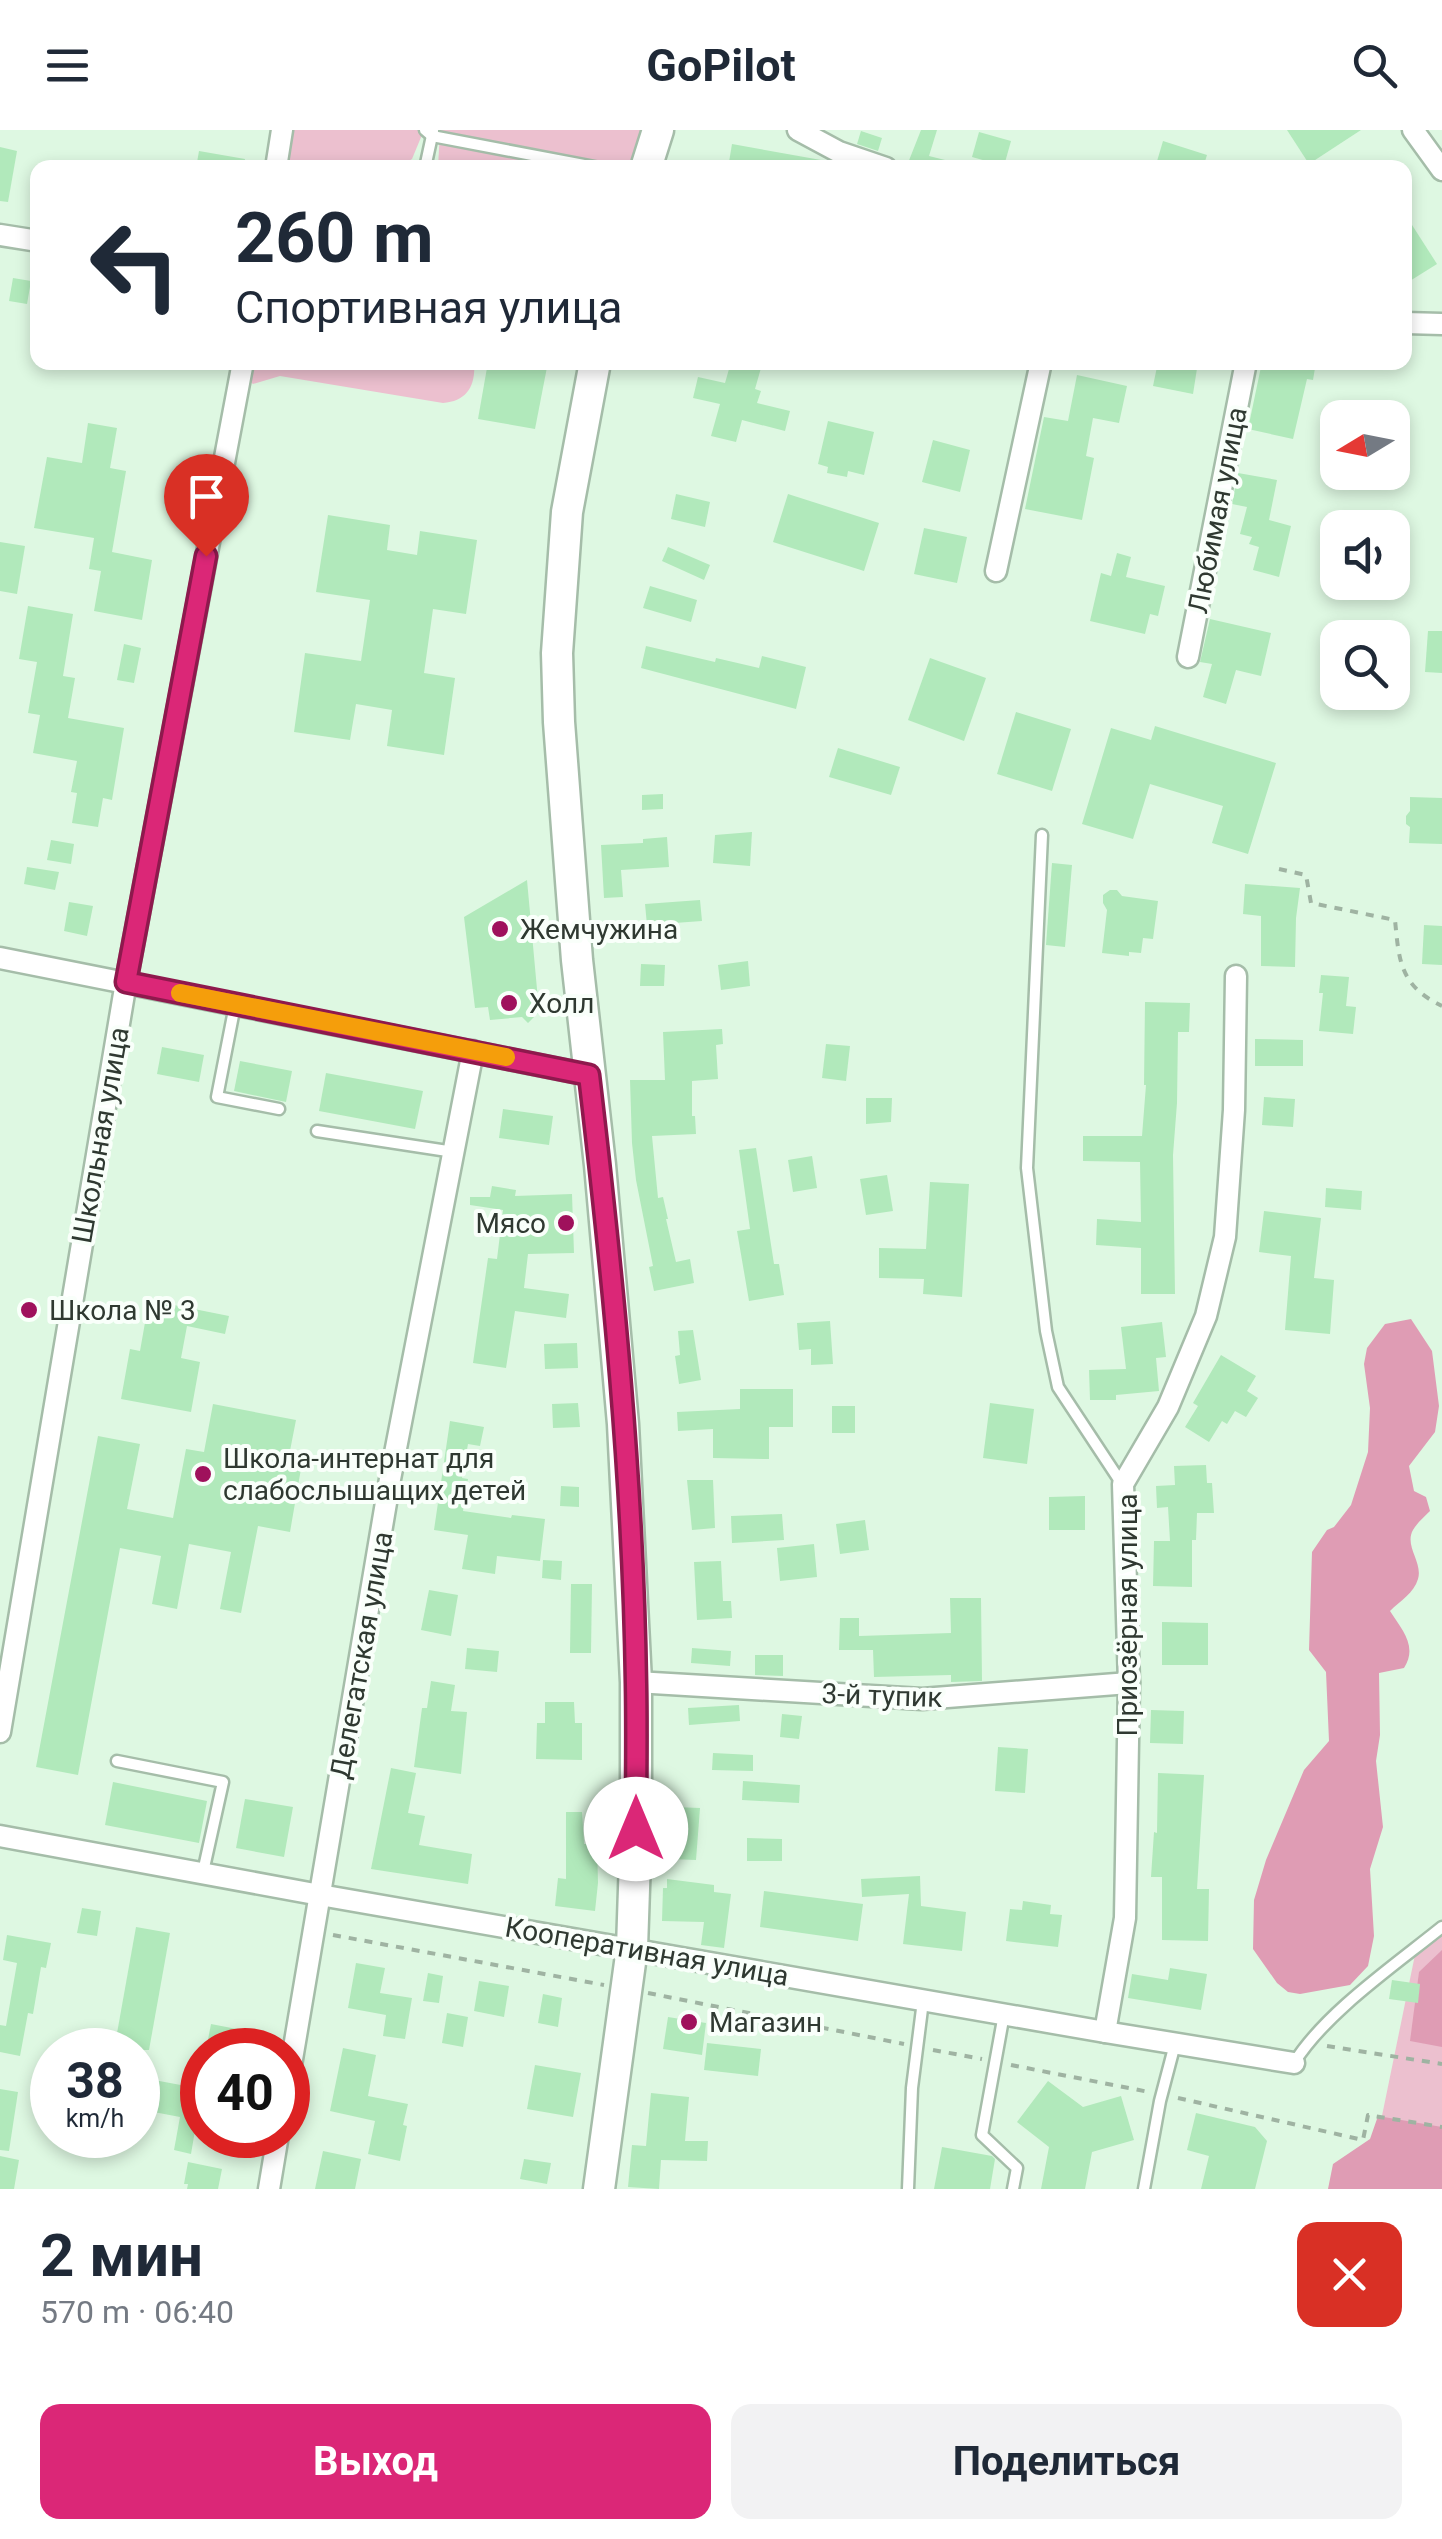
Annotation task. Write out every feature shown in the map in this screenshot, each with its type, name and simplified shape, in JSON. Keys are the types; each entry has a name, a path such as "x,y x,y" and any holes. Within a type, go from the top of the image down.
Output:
{"street":[{"path":"277,160 282,130"},
{"path":"649,160 658,130"},
{"path":"798,130 862,160"},
{"path":"1413,130 1442,170"},
{"path":"0,235 30,240"},
{"path":"1412,323 1442,324"},
{"name":"Школьная улица","path":"0,1732 126,982 241,370"},
{"path":"593,370 567,512 557,653 566,826 623,1424 636,1682 632,1948 600,2189"},
{"path":"996,570 1039,370"},
{"name":"Любимая улица","path":"1188,657 1244,370"},
{"path":"0,958 589,1075"},
{"name":"Приозёрная улица","path":"1105,2032 1125,1918 1128,1684 1123,1484 1168,1407 1206,1316 1224,1237 1234,1110 1236,976"},
{"name":"Делегатская улица","path":"297,2028 390,1480 473,1050"},
{"name":"3-й тупик","path":"636,1682 922,1699 1128,1684"},
{"name":"Кооперативная улица","path":"0,1836 1294,2064"},
{"path":"269,2189 274,2158"}],"lane":[{"path":"426,160 430,132 562,160"},
{"path":"1042,835 1027,1168 1046,1331 1058,1387 1123,1484"},
{"path":"236,1004 217,1097 279,1109"},
{"path":"317,1131 454,1152"},
{"path":"117,1760 223,1782 203,1874"},
{"path":"1294,2064 1308,2042 1442,1927"},
{"path":"908,2189 912,2088 923,2000"},
{"path":"1004,2014 982,2135 1017,2168 1012,2189"},
{"path":"1144,2189 1175,2044"}],"path":[{"path":"1279,870 1306,875 1311,903 1395,920 1400,966 1425,998 1442,1006"},
{"path":"314,1932 1232,2108 1241,2114 1364,2140 1368,2115 1442,2128"},
{"path":"1308,2042 1442,2064"}],"shaded area":[{"path":"284,130 424,130 410,160 286,160"},
{"path":"440,130 645,130 630,160 438,160"},
{"path":"249,370 474,370 468,391 443,403 280,376 253,384 247,379"},
{"path":"1411,1319 1432,1351 1439,1406 1435,1432 1409,1466 1414,1491 1426,1497 1430,1511 1411,1536 1418,1579 1410,1593 1390,1611 1407,1638 1408,1660 1404,1668 1379,1673 1380,1735 1376,1761 1383,1827 1370,1869 1374,1936 1368,1966 1350,1985 1300,1994 1288,1992 1253,1949 1254,1900 1266,1860 1304,1770 1329,1741 1326,1672 1309,1650 1312,1552 1351,1505 1368,1452 1370,1408 1364,1364 1367,1348 1385,1324"},
{"path":"1442,1922 1442,2189 1367,2189 1417,1945"},
{"path":"1442,1950 1442,2047 1410,2041 1419,1972"},
{"path":"1378,2116 1442,2127 1442,2189 1328,2189 1333,2164 1370,2139"}],"building":[{"path":"921,130 937,130 929,156 945,160 909,160"},
{"path":"1287,130 1361,130 1315,160 1306,160"},
{"path":"861,131 882,138 878,151 857,144"},
{"path":"979,132 1011,141 1006,160 972,157"},
{"path":"1163,141 1207,155 1205,160 1157,160"},
{"path":"732,144 821,160 729,160"},
{"path":"0,147 17,151 8,202 0,201"},
{"path":"199,151 245,159 245,160 197,160"},
{"path":"1412,225 1437,264 1412,280"},
{"path":"13,278 30,281 27,304 9,301"},
{"path":"487,370 546,370 535,429 478,419"},
{"path":"729,370 760,370 755,389 761,391 757,403 790,411 785,431 742,420 736,442 711,436 720,404 693,398 698,377 725,383"},
{"path":"1156,370 1197,370 1193,394 1153,386"},
{"path":"1260,370 1315,370 1313,380 1307,379 1293,439 1248,429"},
{"path":"1077,375 1127,386 1119,423 1093,418 1086,456 1094,458 1082,520 1025,509 1044,417 1068,421"},
{"path":"828,421 874,432 864,475 848,471 847,477 827,473 828,467 818,464"},
{"path":"88,423 117,428 110,468 126,471 112,552 152,560 142,620 94,611 101,571 89,569 94,538 34,528 47,457 82,463"},
{"path":"933,440 970,450 960,492 922,482"},
{"path":"1238,473 1277,480 1269,520 1291,526 1279,577 1253,570 1259,547 1249,544 1252,537 1240,534 1247,507 1232,504"},
{"path":"676,494 710,502 705,527 671,519"},
{"path":"788,494 879,523 864,571 773,542"},
{"path":"328,515 390,525 387,550 417,555 420,531 477,540 466,614 433,609 424,673 455,678 444,755 387,746 392,710 356,704 350,740 294,732 305,653 361,661 370,600 316,592"},
{"path":"924,528 967,537 957,583 914,574"},
{"path":"0,542 25,546 17,594 0,591"},
{"path":"668,547 710,565 704,580 662,561"},
{"path":"1117,553 1131,557 1126,577 1165,586 1158,616 1150,614 1145,634 1090,621 1101,573 1111,576"},
{"path":"650,586 697,600 691,622 643,608"},
{"path":"28,606 73,614 63,676 75,678 68,718 124,728 112,800 103,798 98,827 72,823 77,793 71,792 77,761 33,753 40,715 28,713 37,662 19,659"},
{"path":"1210,619 1271,633 1261,676 1236,670 1226,704 1203,697 1212,664 1200,662"},
{"path":"1428,631 1442,631 1442,673 1425,672"},
{"path":"124,644 141,648 134,683 117,680"},
{"path":"646,646 759,668 762,656 806,667 796,709 641,668"},
{"path":"930,658 986,678 964,741 908,720"},
{"path":"1016,712 1071,729 1052,791 997,774"},
{"path":"1155,726 1276,763 1248,854 1212,843 1223,806 1150,784 1133,839 1082,824 1111,728 1151,740"},
{"path":"838,748 900,767 891,795 829,777"},
{"path":"663,794 663,809 642,810 642,795"},
{"path":"1410,797 1442,798 1442,844 1409,843 1406,816"},
{"path":"752,832 750,866 713,863 715,835"},
{"path":"667,837 669,867 621,870 623,897 604,898 601,845 643,843 643,839"},
{"path":"51,840 74,844 71,864 47,860"},
{"path":"1052,863 1072,865 1065,947 1046,945"},
{"path":"27,867 59,872 55,890 24,884"},
{"path":"527,880 538,1000 545,1006 528,1023 522,1017 490,1020 488,1007 475,1008 464,917"},
{"path":"1245,884 1300,888 1295,967 1261,966 1261,916 1243,914"},
{"path":"1117,890 1122,896 1158,901 1153,939 1143,938 1141,953 1102,953 1107,910 1103,895"},
{"path":"700,900 702,921 647,925 645,904"},
{"path":"69,902 93,906 87,936 64,931"},
{"path":"1424,925 1442,926 1442,965 1422,964"},
{"path":"748,961 750,986 721,990 718,965"},
{"path":"641,964 665,965 664,986 640,986"},
{"path":"1321,975 1349,977 1346,1006 1356,1007 1353,1034 1319,1031"},
{"path":"1145,1002 1190,1003 1189,1032 1178,1032 1173,1155 1175,1294 1141,1294 1141,1248 1096,1245 1097,1219 1141,1222 1140,1162 1083,1161 1083,1136 1142,1136"},
{"path":"722,1029 723,1044 716,1045 718,1079 692,1081 696,1134 652,1136 658,1198 663,1197 676,1262 690,1259 694,1283 654,1291 649,1267 653,1266 636,1180 630,1080 665,1080 663,1032"},
{"path":"1255,1039 1303,1040 1303,1066 1255,1066"},
{"path":"826,1044 850,1046 846,1081 822,1078"},
{"path":"162,1047 204,1055 199,1082 157,1074"},
{"path":"240,1061 292,1071 286,1102 234,1091"},
{"path":"326,1073 423,1091 415,1129 319,1111"},
{"path":"1264,1097 1295,1099 1293,1127 1262,1125"},
{"path":"866,1098 892,1098 891,1122 866,1124"},
{"path":"503,1109 553,1116 549,1145 499,1138"},
{"path":"756,1148 774,1264 779,1264 784,1295 749,1301 737,1231 750,1229 739,1150"},
{"path":"812,1156 817,1188 793,1192 788,1160"},
{"path":"887,1175 893,1211 866,1215 860,1179"},
{"path":"930,1182 969,1184 962,1297 923,1294 924,1279 879,1278 879,1248 926,1249"},
{"path":"492,1186 516,1190 515,1196 572,1194 574,1253 528,1254 524,1288 569,1294 566,1318 515,1311 506,1368 473,1363 488,1258 497,1259 503,1210 470,1205 470,1197 490,1197"},
{"path":"1326,1188 1362,1191 1361,1210 1325,1207"},
{"path":"1264,1211 1321,1218 1314,1278 1334,1280 1330,1334 1285,1330 1291,1256 1259,1252"},
{"path":"149,1300 229,1316 225,1334 187,1326 181,1358 200,1362 191,1412 121,1399 130,1349 140,1351"},
{"path":"830,1321 833,1364 811,1365 811,1349 799,1350 797,1323"},
{"path":"1162,1322 1166,1357 1156,1358 1159,1391 1116,1395 1116,1400 1090,1400 1089,1370 1126,1369 1121,1327"},
{"path":"693,1330 701,1380 679,1384 675,1356 680,1355 678,1331"},
{"path":"577,1343 578,1368 545,1369 544,1344"},
{"path":"1221,1355 1256,1376 1247,1391 1258,1398 1246,1417 1235,1411 1227,1424 1222,1421 1209,1442 1185,1427 1198,1406 1193,1403"},
{"path":"740,1389 793,1389 793,1427 769,1427 769,1459 713,1458 713,1429 678,1431 677,1412 740,1409"},
{"path":"578,1403 580,1427 553,1428 552,1404"},
{"path":"990,1403 1034,1409 1027,1464 983,1458"},
{"path":"213,1404 296,1420 288,1461 302,1463 290,1532 258,1526 241,1613 220,1609 231,1552 189,1544 177,1609 152,1604 161,1556 120,1548 78,1775 36,1767 98,1436 140,1444 127,1509 173,1518 186,1449 204,1452"},
{"path":"832,1406 855,1406 855,1433 832,1433"},
{"path":"450,1421 484,1427 480,1446 468,1444 462,1478 468,1479 463,1511 545,1519 540,1561 497,1556 495,1574 462,1569 468,1535 434,1530"},
{"path":"1206,1465 1214,1513 1197,1513 1196,1540 1192,1540 1192,1587 1153,1586 1154,1541 1170,1541 1168,1507 1157,1508 1156,1486 1175,1485 1174,1466"},
{"path":"687,1480 713,1480 715,1528 692,1530"},
{"path":"561,1486 579,1487 579,1507 560,1506"},
{"path":"1085,1496 1085,1530 1049,1530 1049,1497"},
{"path":"782,1514 784,1540 732,1543 731,1516"},
{"path":"865,1520 869,1550 840,1554 836,1524"},
{"path":"814,1544 817,1577 780,1581 777,1548"},
{"path":"543,1560 562,1561 561,1580 542,1578"},
{"path":"721,1561 723,1601 731,1601 732,1618 697,1620 694,1562"},
{"path":"571,1584 592,1584 591,1653 570,1653"},
{"path":"429,1590 458,1595 451,1636 421,1630"},
{"path":"950,1598 981,1598 982,1681 951,1682 951,1675 874,1677 873,1650 839,1650 840,1618 859,1618 859,1636 951,1633"},
{"path":"1162,1622 1208,1623 1208,1665 1162,1665"},
{"path":"467,1648 499,1651 497,1672 465,1669"},
{"path":"692,1648 731,1651 730,1666 691,1663"},
{"path":"755,1655 783,1655 783,1676 755,1675"},
{"path":"431,1681 455,1685 451,1711 467,1712 461,1774 414,1767 422,1708 427,1708"},
{"path":"545,1702 574,1702 575,1723 582,1723 582,1760 536,1759 537,1723 545,1723"},
{"path":"739,1705 740,1721 689,1725 688,1708"},
{"path":"1151,1710 1184,1711 1183,1744 1150,1743"},
{"path":"782,1714 802,1716 799,1739 780,1737"},
{"path":"998,1747 1028,1749 1025,1793 995,1791"},
{"path":"713,1753 753,1755 753,1771 712,1770"},
{"path":"391,1768 416,1773 408,1813 425,1816 419,1845 472,1854 468,1884 371,1869"},
{"path":"1158,1773 1204,1775 1197,1889 1209,1889 1208,1941 1162,1940 1162,1877 1151,1877 1154,1832 1157,1833"},
{"path":"743,1781 800,1785 799,1803 742,1800"},
{"path":"113,1782 207,1801 199,1843 105,1825"},
{"path":"245,1799 293,1807 284,1857 236,1848"},
{"path":"674,1807 700,1808 696,1860 669,1859"},
{"path":"566,1812 582,1812 584,1844 597,1844 595,1911 555,1906 558,1878 566,1879"},
{"path":"747,1838 782,1839 782,1861 747,1861"},
{"path":"920,1876 921,1906 966,1912 962,1951 903,1944 909,1894 862,1897 861,1879"},
{"path":"667,1879 714,1885 714,1892 731,1894 724,1948 701,1945 704,1922 662,1921"},
{"path":"764,1891 863,1904 858,1941 760,1927"},
{"path":"1023,1901 1051,1905 1050,1914 1062,1915 1058,1947 1006,1941 1010,1909 1022,1910"},
{"path":"82,1908 101,1911 97,1936 77,1933"},
{"path":"136,1927 170,1933 153,2028 118,2028"},
{"path":"7,1935 51,1943 46,1968 41,1967 33,2014 28,2013 20,2056 0,2052 0,2025 6,2026 17,1963 3,1960"},
{"path":"356,1963 385,1968 380,1993 412,1998 405,2039 383,2036 386,2015 348,2008"},
{"path":"1170,1968 1207,1974 1201,2010 1128,1998 1132,1974 1168,1980"},
{"path":"428,1973 443,1976 439,2003 423,2001"},
{"path":"1392,1980 1420,1984 1418,2003 1389,1999"},
{"path":"479,1981 509,1986 504,2017 474,2011"},
{"path":"543,1994 562,1998 558,2027 538,2023"},
{"path":"447,2013 468,2017 463,2047 442,2043"},
{"path":"668,2017 706,2023 702,2055 663,2049"},
{"path":"707,2043 761,2049 758,2076 704,2070"},
{"path":"343,2048 376,2055 368,2096 408,2104 400,2161 368,2154 375,2121 330,2111"},
{"path":"535,2065 581,2073 573,2117 527,2109"},
{"path":"160,2081 180,2085 180,2117 160,2113"},
{"path":"1048,2081 1083,2107 1121,2096 1134,2140 1092,2152 1085,2189 1041,2189 1049,2147 1017,2122"},
{"path":"0,2089 18,2092 9,2151 0,2150"},
{"path":"651,2093 689,2097 685,2141 708,2141 707,2161 661,2160 659,2189 628,2187 632,2145 646,2146"},
{"path":"1196,2113 1255,2127 1267,2141 1255,2189 1201,2189 1209,2156 1187,2150"},
{"path":"180,2117 180,2151 174,2150"},
{"path":"942,2147 992,2156 995,2159 990,2189 934,2189"},
{"path":"323,2151 361,2159 355,2189 315,2189"},
{"path":"0,2156 19,2160 14,2189 0,2189"},
{"path":"524,2159 551,2163 547,2184 520,2179"},
{"path":"188,2162 222,2169 218,2189 187,2189 188,2184 184,2184"}],"slow traffic":[{"path":"180,993 506,1057"}],"place":[{"name":"Жемчужина","path":"500,929"},
{"name":"Холл","path":"509,1003"},
{"name":"Мясо","path":"566,1223"},
{"name":"Школа № 3","path":"29,1310"},
{"name":"Школа-интернат для слабослышащих детей","path":"203,1474"},
{"name":"Магазин","path":"689,2022"}],"route":[{"path":"206,556 126,982 589,1075 623,1424 631,1550 636,1829"}]}
